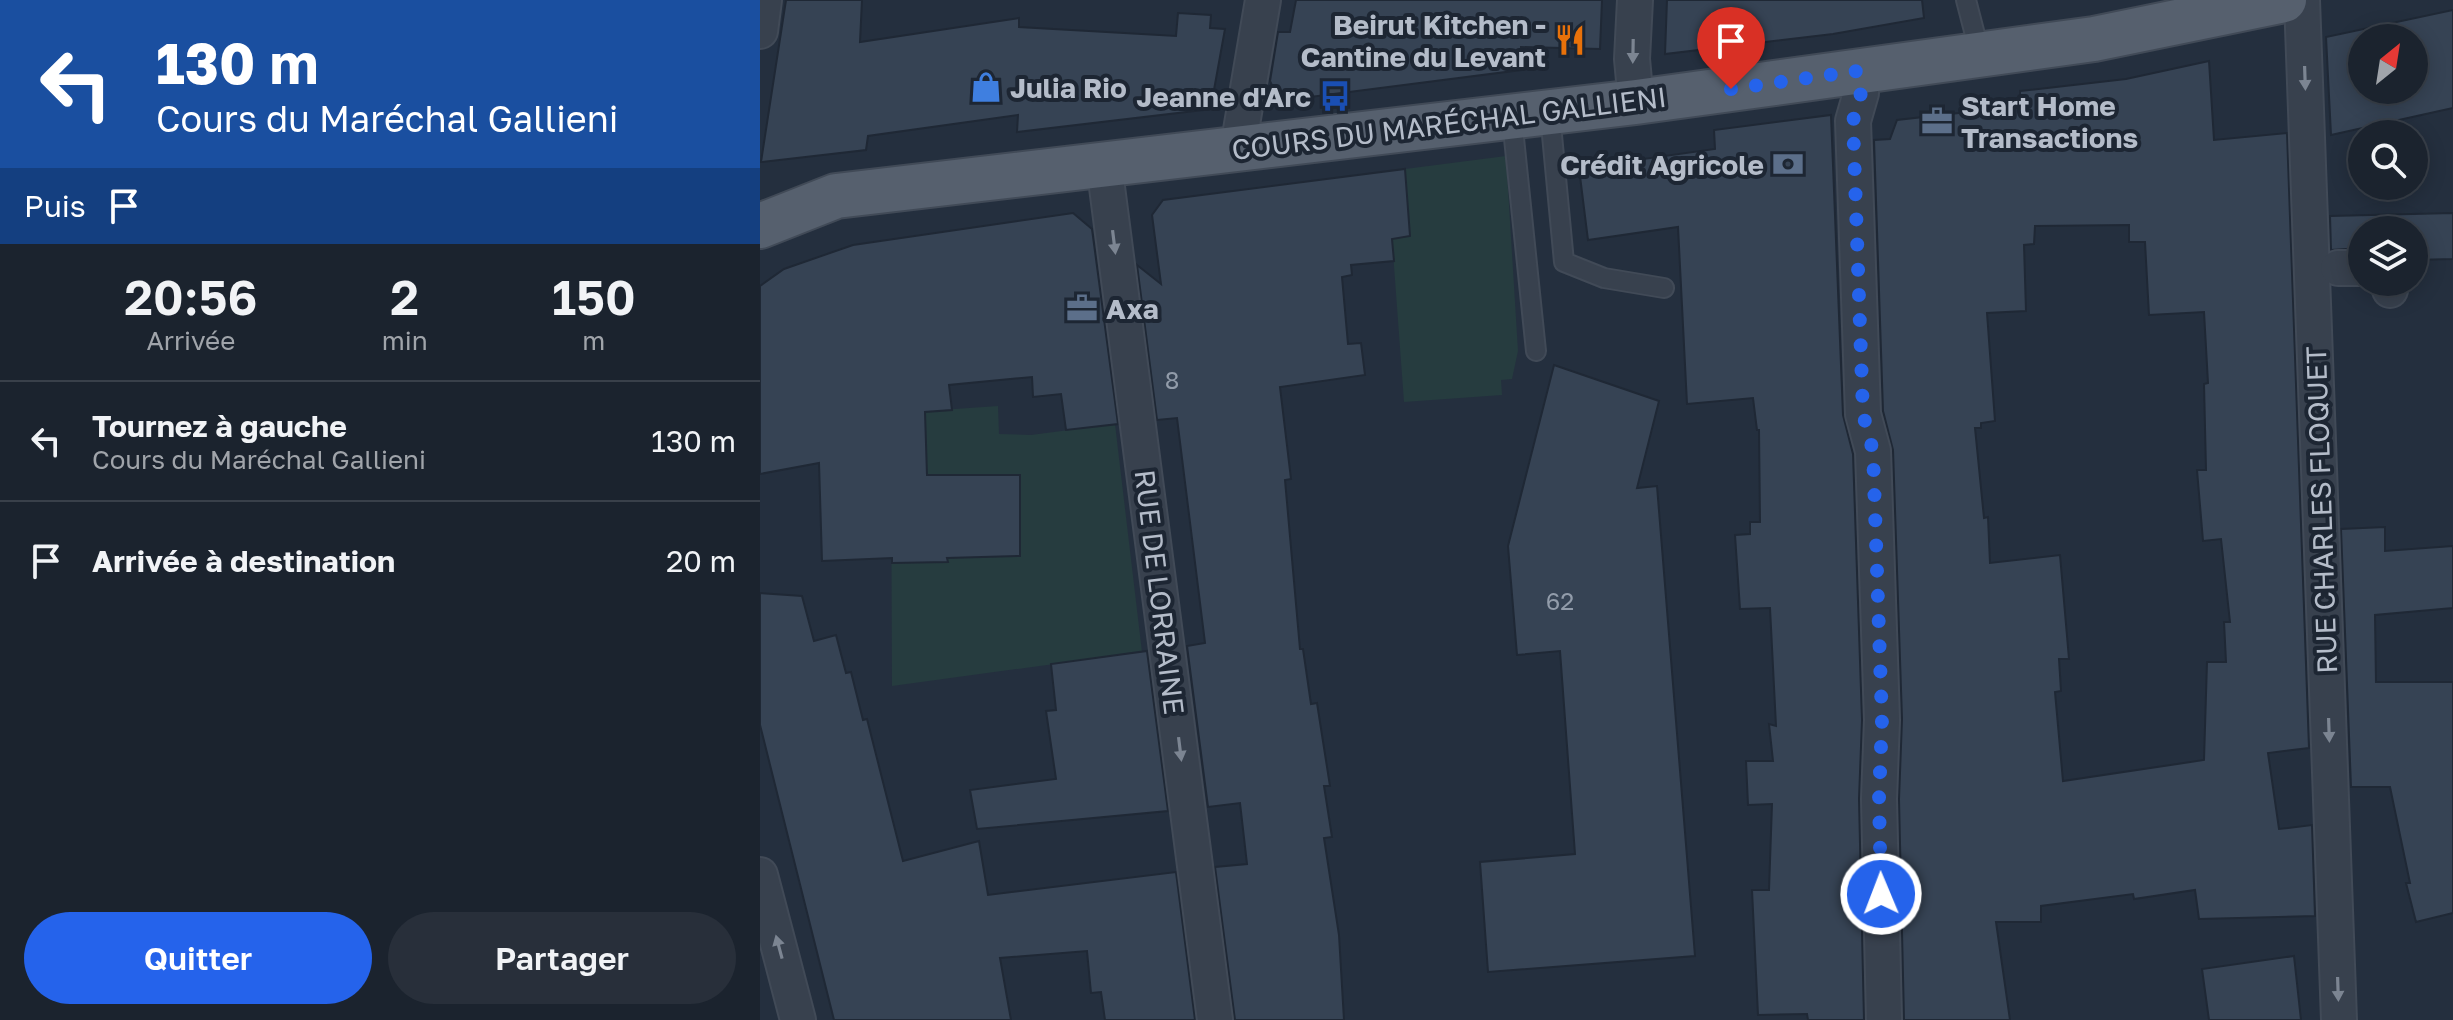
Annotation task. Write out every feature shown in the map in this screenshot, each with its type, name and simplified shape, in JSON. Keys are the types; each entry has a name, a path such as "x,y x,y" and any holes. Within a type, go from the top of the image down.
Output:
{"main road":[{"name":"COURS DU MARÉCHAL GALLIENI","path":"761,222 836,196 1636,102 2094,39 2284,0"}],"street":[{"path":"760,31 764,0"},
{"path":"1238,148 1263,0"},
{"path":"1635,0 1632,59 1636,102"},
{"name":"RUE CHARLES FLOQUET","path":"2302,0 2337,268 2339,1020"},
{"path":"1857,71 1861,93 1853,121 1862,398 1873,451 1882,720 1879,799 1884,1020"},
{"name":"RUE DE LORRAINE","path":"1104,164 1215,1020"},
{"path":"760,875 798,1020"}],"lane":[{"path":"1966,0 1980,54"},
{"path":"1531,116 1564,262 1604,278 1664,288"},
{"path":"1531,116 1536,351"}],"green space":[{"path":"1506,156 1518,351 1512,379 1501,380 1502,395 1404,402 1392,239 1410,236 1405,169"},
{"path":"998,406 999,434 1031,435 1115,424 1142,652 892,686 891,440 912,412"}],"building":[{"path":"786,0 862,0 860,42 1019,18 1019,27 1176,36 1178,13 1211,15 1210,28 1225,29 1212,101 1203,110 1017,132 1018,115 868,136 866,150 761,162"},
{"path":"1296,0 1602,0 1600,49 1521,47 1521,70 1279,101 1270,81 1278,32 1290,32"},
{"path":"1667,0 1922,0 1924,18 1833,34 1665,54"},
{"path":"2453,10 2453,108 2399,120 2348,120 2348,131 2331,135 2326,37 2348,32 2348,104 2428,104 2428,24 2387,24"},
{"path":"2209,61 2214,140 2287,133 2309,748 2268,753 2279,829 2312,825 2315,916 2199,919 2195,890 2134,899 2133,894 2041,906 2041,922 1996,922 2010,1020 1904,1020 1899,799 1902,719 1893,450 1883,411 1874,140 1890,139 1897,120 2020,106 2020,91 2126,79","holes":["2129,225 2129,242 2145,242 2149,315 2204,312 2208,383 2204,384 2206,470 2197,470 2203,541 2221,539 2230,622 2224,622 2226,662 2207,662 2204,760 2063,781 2055,692 2061,691 2059,659 2069,659 2060,555 1990,563 1988,517 1984,518 1975,428 1981,428 1981,423 1995,421 1987,313 2026,311 2024,245 2034,244 2035,226"]},
{"path":"1831,115 1843,415 1853,454 1862,720 1859,799 1864,1020 1808,1020 1807,1014 1758,1015 1752,890 1769,890 1772,804 1748,805 1746,761 1773,761 1769,724 1776,726 1770,608 1740,609 1735,535 1750,534 1750,522 1760,522 1759,430 1753,398 1687,404 1678,227 1588,240 1579,168 1715,149 1714,130"},
{"path":"1405,169 1410,236 1392,239 1394,261 1351,265 1352,275 1342,277 1348,344 1361,343 1365,375 1280,387 1291,479 1285,480 1300,649 1303,649 1311,704 1317,703 1330,786 1324,786 1332,837 1324,838 1339,935 1344,1020 1235,1020 1215,867 1247,864 1240,803 1208,807 1187,646 1205,643 1177,418 1157,420 1137,265 1161,284 1152,215 1163,200"},
{"path":"1073,213 1092,229 1118,424 1066,430 1061,394 1033,397 1032,377 949,385 952,410 925,412 927,475 1020,475 1020,556 947,558 948,562 892,563 892,558 822,561 819,463 760,474 760,286 784,269 853,245"},
{"path":"2453,213 2453,259 2428,260 2428,216 2348,216 2348,249 2331,250 2330,216"},
{"path":"1554,365 1659,401 1637,488 1657,486 1695,956 1488,972 1480,862 1575,854 1560,651 1517,655 1508,546"},
{"path":"2385,527 2385,551 2453,546 2453,608 2375,615 2376,682 2453,682 2453,913 2416,922 2406,883 2410,883 2390,787 2351,787 2341,529"},
{"path":"760,593 802,596 814,641 836,635 846,673 851,672 863,720 867,719 903,861 979,841 988,895 1176,872 1195,1020 1105,1020 1101,992 1091,993 1087,951 1000,958 1011,1020 834,1020 760,725"},
{"path":"1147,651 1168,811 977,829 970,790 1056,779 1046,711 1056,710 1051,664"},
{"path":"2294,956 2301,1020 2209,1020 2202,969"}],"place":[{"name":"Beirut Kitchen - Cantine du Levant","path":"1570,40"},
{"name":"Julia Rio","path":"986,87"},
{"name":"Jeanne d'Arc","path":"1335,96"},
{"name":"Start Home Transactions","path":"1937,121"},
{"name":"Crédit Agricole","path":"1788,164"},
{"name":"Axa","path":"1082,308"}],"route":[{"path":"1731,89 1857,71 1861,93 1853,121 1863,414 1873,451 1882,720 1879,799 1881,894"}]}
